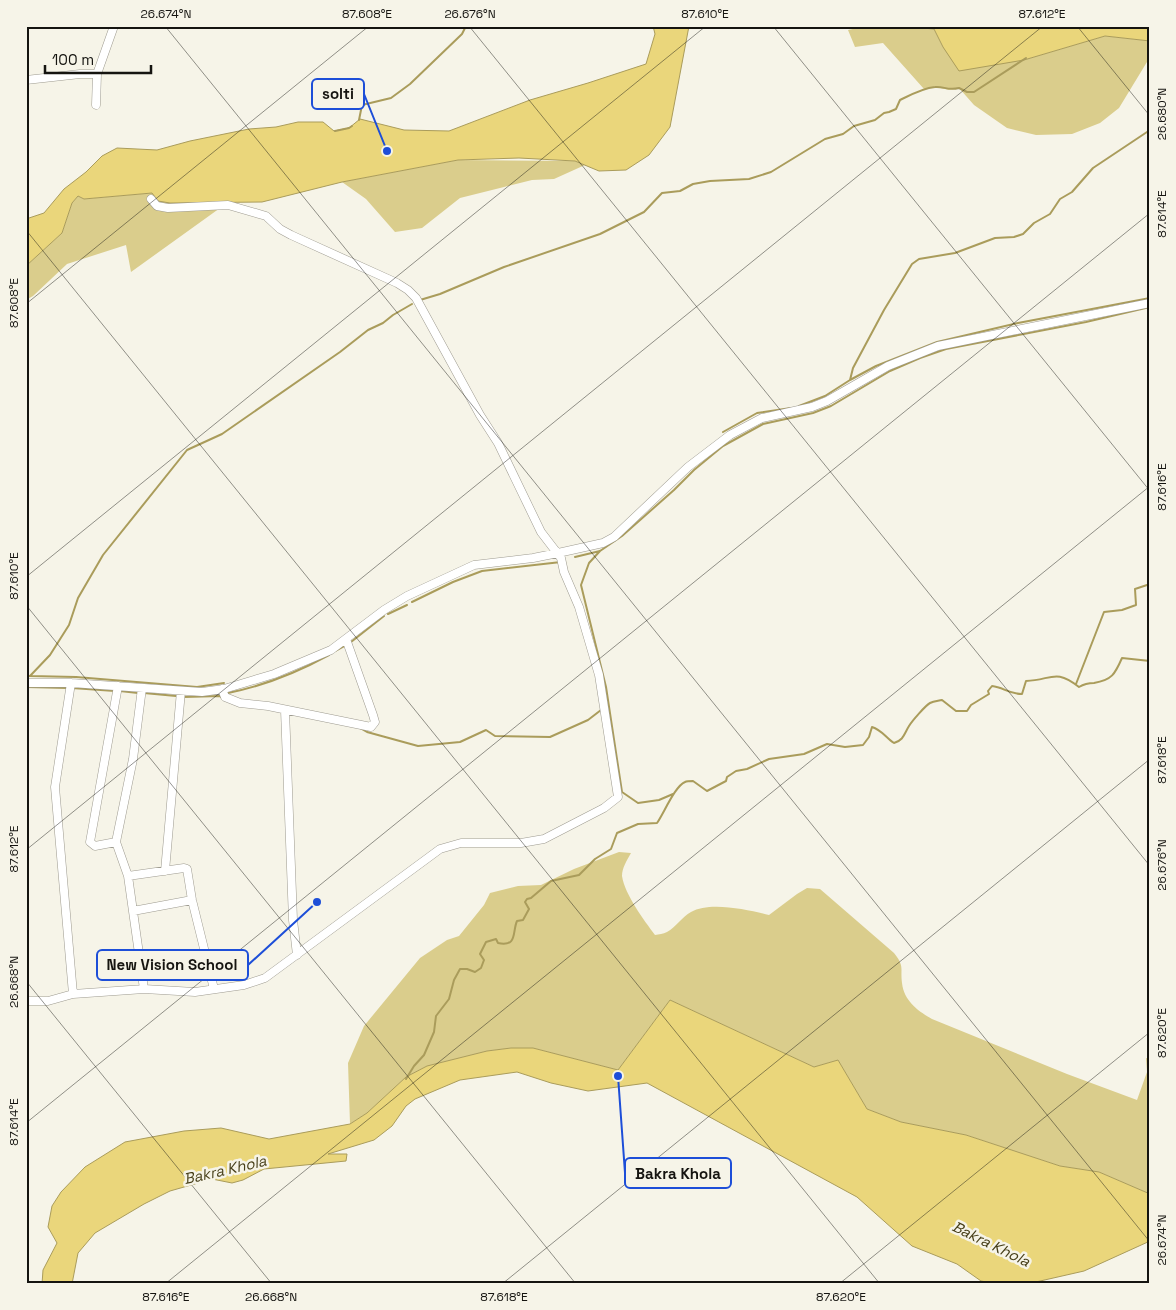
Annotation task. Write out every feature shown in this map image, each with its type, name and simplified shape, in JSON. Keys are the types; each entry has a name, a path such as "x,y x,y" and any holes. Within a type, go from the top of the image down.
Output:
{"street":[{"path":"96,105 97,74 114,26"},
{"path":"26,80 97,74"},
{"path":"26,1001 48,1000 73,994 144,989 195,992 255,983 297,955 440,849 461,844 521,844 544,839 604,808 618,797 617,780 599,675 579,607 558,553 541,532 498,443 475,407 416,298 397,283 280,229 266,216 228,205 168,208 157,206 151,199"},
{"path":"26,683 71,683 202,692 222,689 274,674 331,650 384,610 407,596 474,565 558,553 603,543 614,536 688,468 730,435 762,418 820,404 888,366 938,346 1150,303"},
{"path":"222,689 225,697 240,703 268,706 371,727 374,724 373,715 346,639"},
{"path":"71,683 55,787 73,994"},
{"path":"116,842 95,846 90,842 118,686"},
{"path":"142,688 133,759 116,842 128,876 144,989"},
{"path":"165,871 169,804 180,691"},
{"path":"285,710 293,920 297,955"},
{"path":"128,876 184,868 186,870 214,990"},
{"path":"133,911 192,900"}],"shaded area":[{"path":"867,26 934,29 943,47 1024,60 1105,36 1150,41 1150,57 1119,108 1100,123 1072,134 1036,135 1007,128 974,105 959,88 949,90 936,87 924,89 883,43 855,47 848,30"},
{"path":"458,160 575,161 585,165 554,179 532,180 460,198 422,228 395,232 366,199 342,182"},
{"path":"152,193 227,203 131,272 126,245 67,264 33,296 26,300 26,266 62,233 72,203 78,196 84,199"},
{"path":"619,852 631,853 623,870 624,883 636,907 655,935 667,932 688,914 699,909 719,907 769,915 807,888 820,889 894,953 901,964 902,983 906,995 917,1009 932,1019 1067,1074 1137,1100 1147,1072 1146,1058 1150,1059 1150,1194 1099,1172 1060,1166 966,1135 901,1122 867,1109 838,1060 814,1067 670,1000 618,1070 533,1048 487,1051 427,1066 406,1077 367,1113 350,1124 348,1063 364,1026 420,958 447,940 459,936 484,905 490,893 518,886 541,885 574,869"}],"water":[{"path":"653,26 689,26 670,127 649,155 626,170 599,171 575,161 519,158 458,160 342,182 262,202 170,203 158,201 152,193 84,199 78,196 72,203 62,233 26,266 26,219 44,213 64,189 86,172 102,156 117,148 157,150 249,129 276,127 298,122 323,122 334,131 349,128 360,119 404,130 449,131 530,100 646,64 655,34"},
{"path":"898,26 1150,26 1150,41 1105,36 1024,60 959,71 934,29"},
{"path":"670,1000 814,1067 838,1060 867,1109 901,1122 966,1135 1060,1166 1099,1172 1150,1194 1150,1241 1084,1271 1027,1284 998,1284 981,1281 957,1264 912,1246 857,1197 647,1083 588,1091 551,1083 517,1072 460,1080 415,1099 406,1106 392,1126 374,1140 328,1154 347,1154 346,1161 264,1169 243,1180 232,1183 212,1179 170,1191 95,1233 78,1253 72,1284 42,1284 43,1270 57,1243 48,1227 52,1206 61,1192 85,1167 125,1142 184,1131 221,1128 269,1139 350,1124 367,1113 406,1077 427,1066 487,1051 533,1048 618,1070"}],"waterway":[{"path":"359,120 362,105 391,98 410,84 462,34 466,26"},
{"path":"420,300 440,294 504,267 600,234 644,212 662,193 680,191 693,184 749,179 771,172 825,139 843,134 854,126 875,120 884,113 896,109 900,100 921,90 938,87 959,88 967,92 974,92 1026,58"},
{"path":"335,131 352,126"},
{"path":"799,406 825,396 850,380 853,368 884,310 912,264 919,259 955,253 995,238 1014,237 1023,234 1034,223 1050,214 1060,199 1072,192 1093,168 1150,130"},
{"path":"850,380 876,366 937,342 1018,323 1150,298"},
{"path":"26,676 30,676 50,655 69,625 78,598 103,555 187,450 222,434 340,352 368,330 383,323 412,304"},
{"path":"575,557 600,551 622,536 723,446 763,424 813,413 831,406 890,371 946,349 1086,322 1150,307"},
{"path":"723,432 757,413 791,408"},
{"path":"600,551 589,563 581,585 606,687 622,792 638,803 659,800 673,794"},
{"path":"412,602 453,582 482,571 561,562"},
{"path":"1076,684 1104,612 1122,610 1136,605 1135,589 1150,584"},
{"path":"388,614 407,605"},
{"path":"351,642 384,616"},
{"path":"335,651 346,645"},
{"path":"228,693 280,678 329,655"},
{"path":"406,1079 424,1055 434,1032 436,1016 449,999 454,980 460,969 475,972 481,968 484,960 480,954 486,942 496,939 498,943 509,943 513,938 517,921 523,920 529,909 525,902 527,899 531,898 551,881 579,875 595,859 611,849 617,833 638,824 657,823 681,784 693,781 707,791 726,781 727,777 736,771 747,769 769,759 804,754 827,744 845,747 863,745 869,737 872,727 879,730 894,743 902,738 922,710 934,701 942,700 956,711 967,711 971,705 989,694 988,691 992,686 1022,694 1026,681 1059,676 1079,687 1109,678 1115,672 1122,658 1150,661"},
{"path":"30,676 76,677 197,687 224,683"},
{"path":"26,687 68,688"},
{"path":"72,688 115,691"},
{"path":"120,691 138,693"},
{"path":"144,693 176,696"},
{"path":"184,697 220,696 223,699"},
{"path":"360,728 367,732 418,746 460,742 486,730 495,736 550,737 588,720 601,710"}],"place":[{"name":"solti","path":"387,151"},
{"name":"New Vision School","path":"317,902"},
{"name":"Bakra Khola","path":"618,1076"}]}
